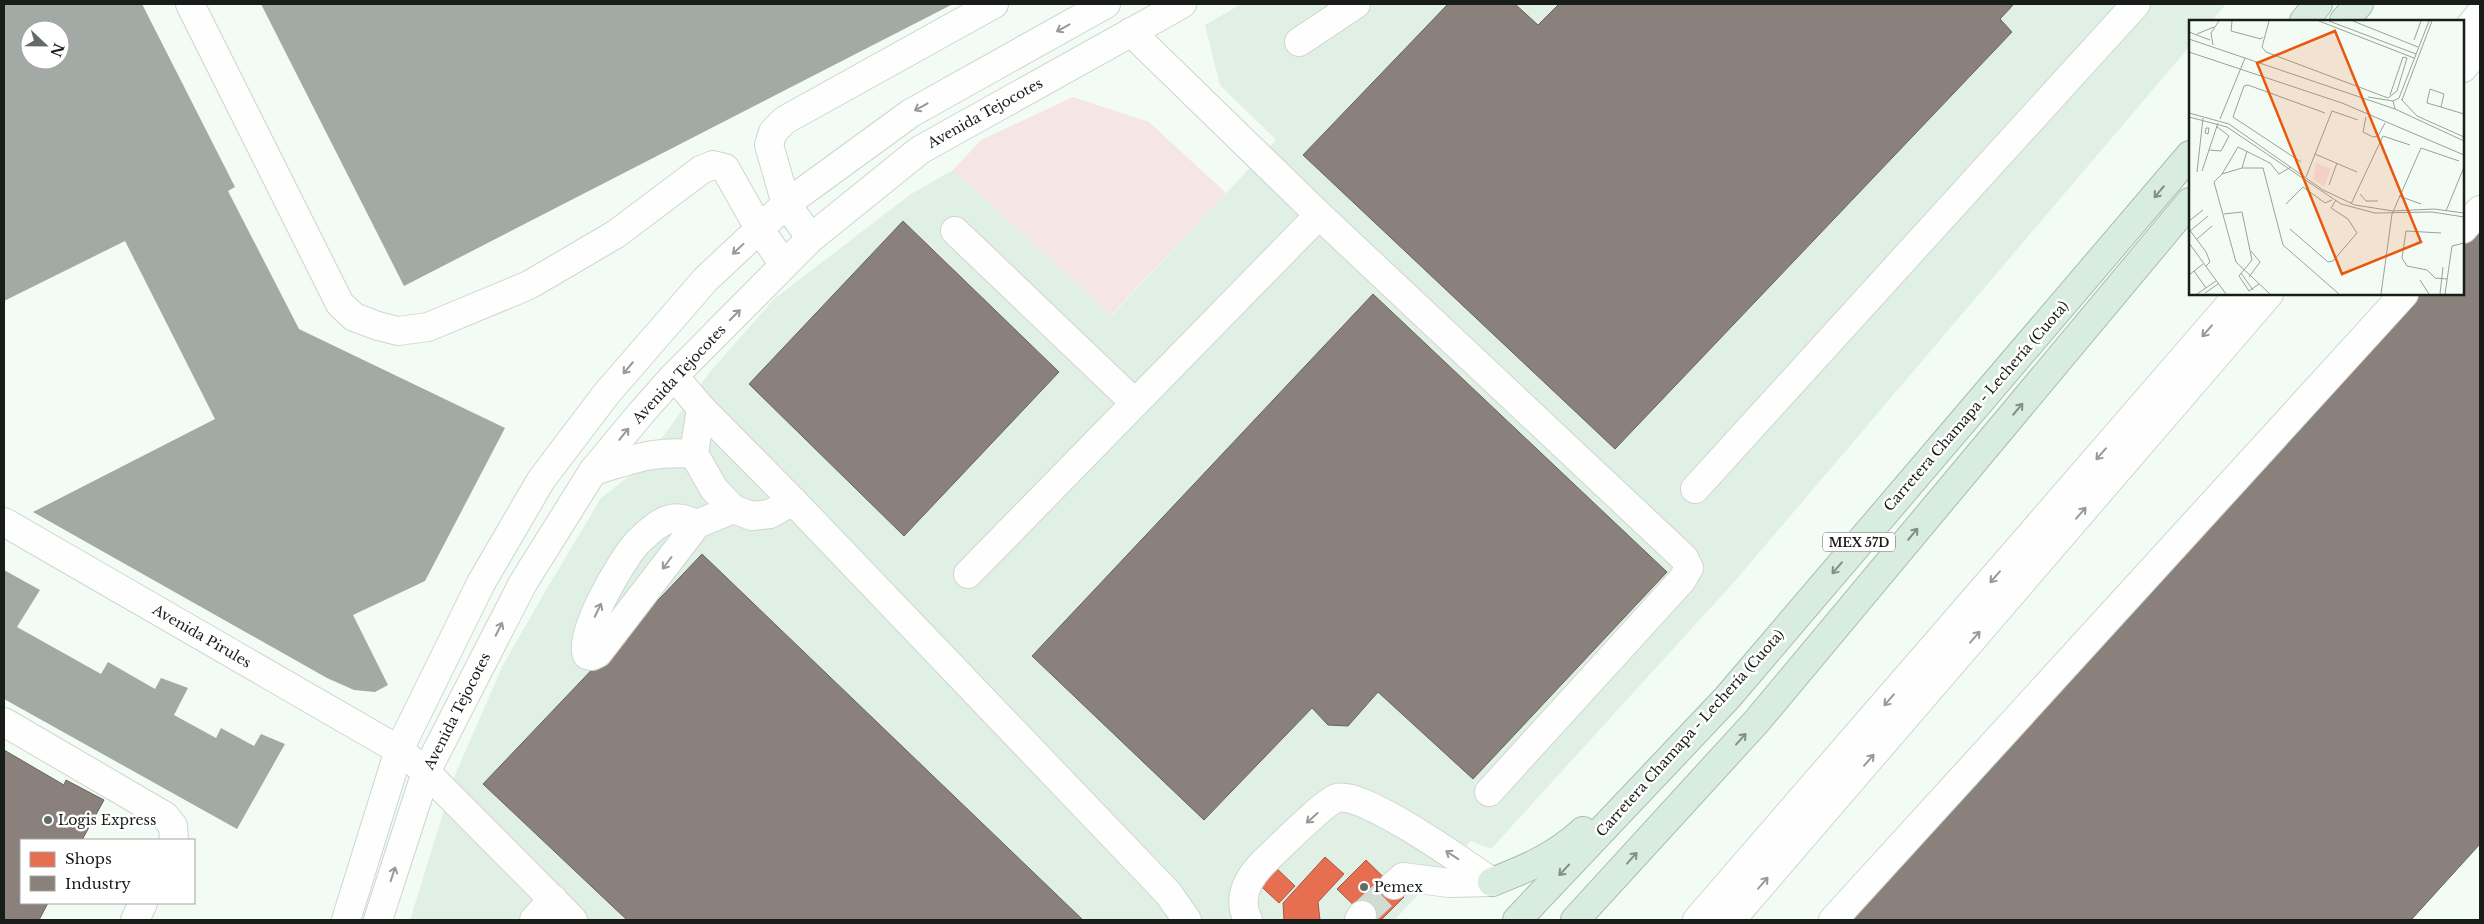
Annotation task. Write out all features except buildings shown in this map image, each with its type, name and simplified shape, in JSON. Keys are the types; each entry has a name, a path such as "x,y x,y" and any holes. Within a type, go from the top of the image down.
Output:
{"highway":[{"path":"2305,20 2318,4"},
{"path":"2345,20 2359,4"},
{"name":"Carretera Chamapa - Lechería (Cuota)","path":"1517,920 1727,698 2189,156"},
{"name":"MEX 57D","path":"1575,920 1757,721 2189,203"},
{"path":"1492,882 1536,865 1570,842 1614,801 1656,756 1727,698"}],"street":[{"path":"190,4 340,304 354,317 398,331 428,327 529,285 616,234 702,170 713,165 725,168 759,228 784,265"},
{"path":"811,238 786,204 770,146 774,132 786,120 994,4"},
{"path":"346,920 399,750 481,583 542,480 607,393 656,334 706,279 786,204 911,113 1106,4"},
{"name":"Avenida Tejocotes","path":"378,920 426,772 523,583 593,471 674,376 811,238 920,150 1182,4"},
{"path":"1299,42 1356,4"},
{"path":"1695,489 2136,4"},
{"path":"2464,34 2480,14"},
{"path":"1131,32 1319,215 1684,558 1689,568 1682,580 1489,792"},
{"path":"2464,67 2480,47"},
{"path":"2464,228 2480,210"},
{"path":"968,574 1319,215"},
{"path":"954,231 1135,403"},
{"path":"1697,920 2238,295"},
{"path":"1731,920 2268,295"},
{"path":"1833,920 2403,295"},
{"path":"674,376 701,408 793,501 1168,893 1187,920"},
{"path":"701,408 694,454 714,490 733,509 752,516 770,514 793,501"},
{"path":"593,471 652,453 668,451 694,454"},
{"path":"696,524 676,518 665,520 637,543 615,574 595,614 584,642 586,655 592,656 598,653 696,524 733,509"},
{"name":"Avenida Pirules","path":"4,522 399,750 426,772 574,920"},
{"path":"4,722 165,816 174,826 174,839"},
{"path":"1248,920 1244,900 1245,886 1255,870 1329,802 1347,796 1366,803 1492,882"},
{"path":"1394,885 1403,877 1449,883 1492,882"},
{"path":"534,920 553,900"},
{"path":"135,920 143,904"}],"shaded area":[{"path":"1241,4 2226,4 2213,20 2189,20 2189,47 1735,581 1491,849 1471,841 1394,920 410,920 455,775 503,665 542,597 601,498 641,467 709,373 774,299 911,194 953,170 1112,315 1276,140 1220,85 1205,25"},
{"path":"1073,97 1149,122 1226,193 1111,315 953,170 981,140"}],"tunnel":[{"path":"1362,915 1394,885"}],"place":[{"name":"Logis Express","path":"48,820"},
{"name":"Pemex","path":"1364,887"}]}
